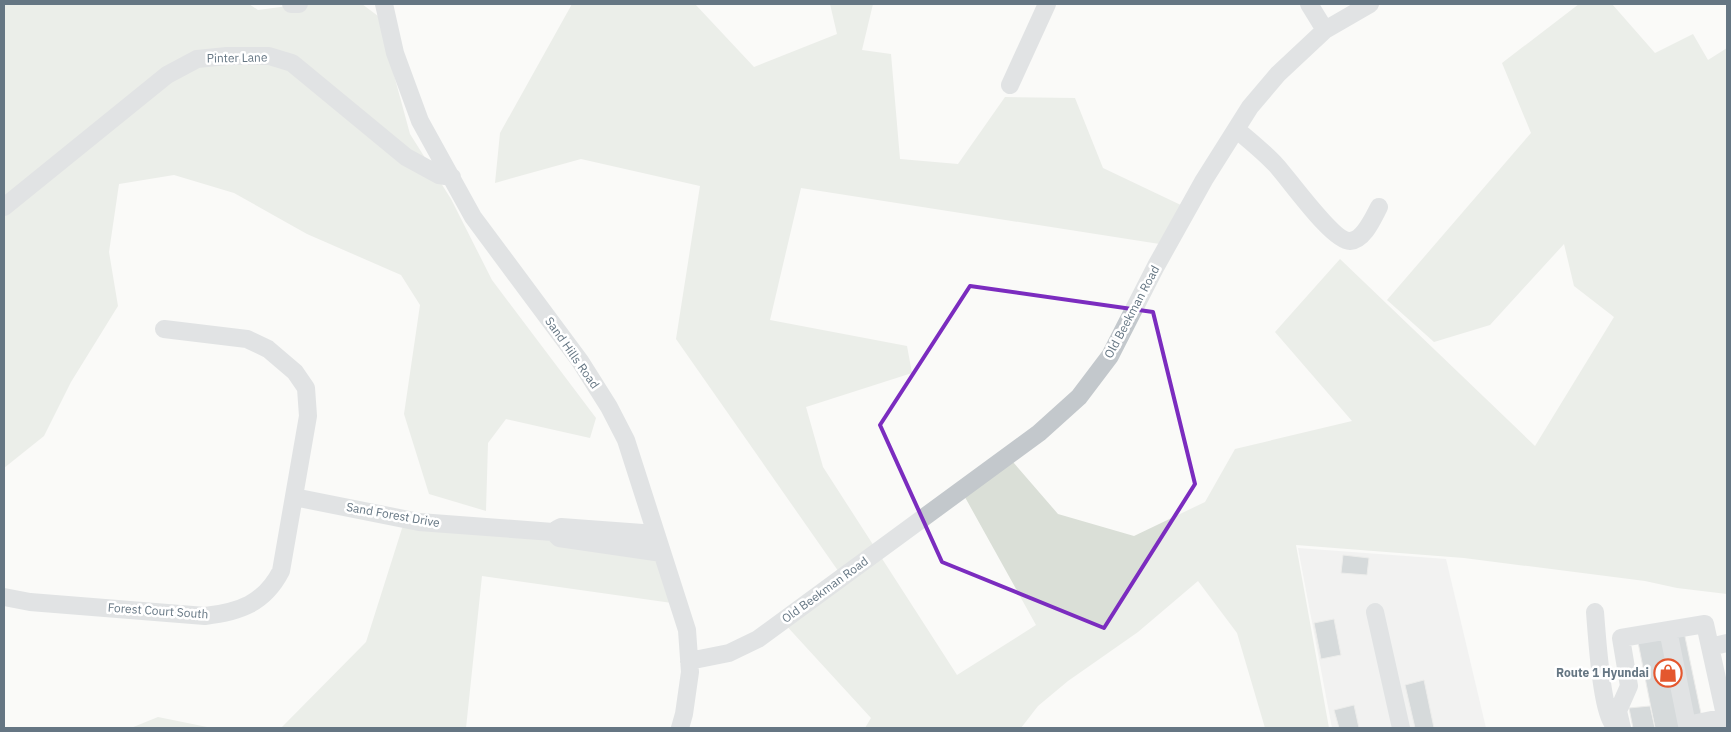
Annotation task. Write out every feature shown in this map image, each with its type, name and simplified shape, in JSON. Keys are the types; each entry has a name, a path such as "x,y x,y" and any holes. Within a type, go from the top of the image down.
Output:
{"street":[{"path":"292,4 299,4"},
{"name":"Sand Hills Road","path":"384,4 395,52 420,121 474,217 580,361 609,407 626,440 687,630 688,690 680,728"},
{"path":"1010,85 1047,4"},
{"path":"1309,4 1325,30"},
{"name":"Old Beekman Road","path":"689,661 729,653 758,639 1039,433 1080,397 1110,356 1156,266 1204,180 1250,107 1278,74 1325,30 1370,4"},
{"name":"Pinter Lane","path":"4,207 167,76 197,59 227,56 269,56 292,63 406,157 439,175 452,176"},
{"path":"1236,129 1276,164 1313,210 1342,239 1350,241 1359,237 1372,222 1379,207"},
{"name":"Forest Court South","path":"4,597 30,602 204,616 221,614 246,606 267,593 274,584 281,571 308,416 306,388 295,372 268,349 248,339 164,329"},
{"name":"Sand Forest Drive","path":"294,497 419,522 553,532 561,527 656,534"},
{"name":"Sand Forest Drive","path":"553,532 559,538 662,552"},
{"path":"1375,612 1401,728"},
{"path":"1595,612 1607,713 1612,722 1622,726"},
{"path":"1622,726 1618,711 1629,686 1620,638 1668,630 1705,624 1719,645 1727,720 1687,725 1668,630"}],"highlighted area":[{"path":"970,286 1153,312 1195,484 1104,628 942,562 880,425"}],"shaded area":[{"path":"4,4 249,4 258,10 303,4 362,4 378,16 410,134 451,199 492,280 596,418 590,438 506,419 488,443 486,511 429,494 404,414 420,305 401,275 307,234 234,193 174,175 119,184 109,252 118,306 71,382 44,436 4,468"},
{"path":"572,4 695,4 754,67 837,34 830,4 873,4 862,50 891,54 900,159 958,164 1005,97 1075,98 1103,168 1185,207 1166,245 801,188 770,320 907,346 912,373 806,407 823,467 957,675 1036,625 961,490 1007,455 1058,514 1134,536 1205,502 1235,449 1352,421 1275,332 1340,259 1535,446 1614,317 1574,286 1564,244 1490,325 1434,342 1387,300 1531,133 1502,63 1579,4 1612,4 1655,53 1693,34 1708,60 1727,48 1727,594 1677,588 1645,581 1464,558 1296,545 1329,728 1265,728 1237,633 1198,581 1138,632 1068,681 1038,706 1021,728 865,728 871,718 783,622 841,575 676,339 700,186 581,159 495,183 500,133"},
{"path":"405,519 665,553 679,604 482,576 466,728 281,728 366,642"},
{"path":"1298,548 1446,559 1486,728 1332,728"},
{"path":"158,717 212,728 131,728"}],"building":[{"path":"1343,555 1369,558 1367,575 1341,573"},
{"path":"1334,619 1341,655 1321,659 1314,623"},
{"name":"Route 1 Hyundai","path":"1684,632 1704,728 1655,728 1638,642"},
{"path":"1424,680 1434,728 1415,728 1405,685"},
{"path":"1354,705 1359,728 1339,728 1334,710"},
{"name":"Route 1 Hyundai","path":"1650,706 1655,728 1633,728 1629,708"}],"place":[{"name":"Route 1 Hyundai","path":"1668,673"}]}
